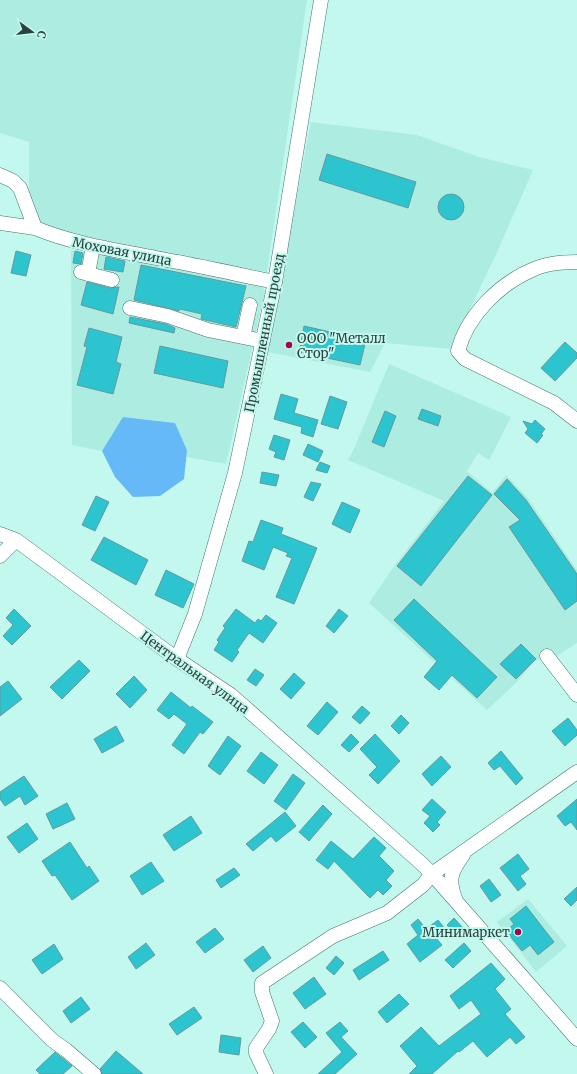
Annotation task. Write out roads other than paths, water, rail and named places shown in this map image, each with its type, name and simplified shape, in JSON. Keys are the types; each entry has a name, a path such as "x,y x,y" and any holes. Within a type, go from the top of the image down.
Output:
{"street":[{"name":"Промышленный проезд","path":"177,660 195,614 235,473 275,282 321,0"},
{"path":"0,175 13,181 20,188 35,228"},
{"name":"Моховая улица","path":"0,223 35,228 67,240 93,246 275,282"},
{"path":"93,246 85,273 112,280"},
{"path":"577,262 550,264 533,269 505,286 487,302 475,316 460,343 458,351 465,359 554,403 577,421"},
{"path":"243,337 250,305"},
{"path":"130,308 168,316 208,330 263,341"},
{"name":"Центральная улица","path":"0,534 16,540 177,660 231,695 432,874 577,1039"},
{"path":"0,556 16,540"},
{"path":"547,656 577,695"},
{"path":"266,1074 256,1053 256,1048 269,1029 272,1021 262,992 262,983 333,936 388,913 424,885 432,874 577,772"},
{"path":"456,903 451,886 451,877 455,866 466,850"},
{"path":"0,988 52,1040 94,1074"}],"water":[{"path":"123,417 175,423 187,450 184,479 160,496 133,497 115,477 102,451"}],"place":[{"name":"ООО \"Металл Стор\"","path":"289,345"},
{"name":"Минимаркет","path":"518,932"}]}
